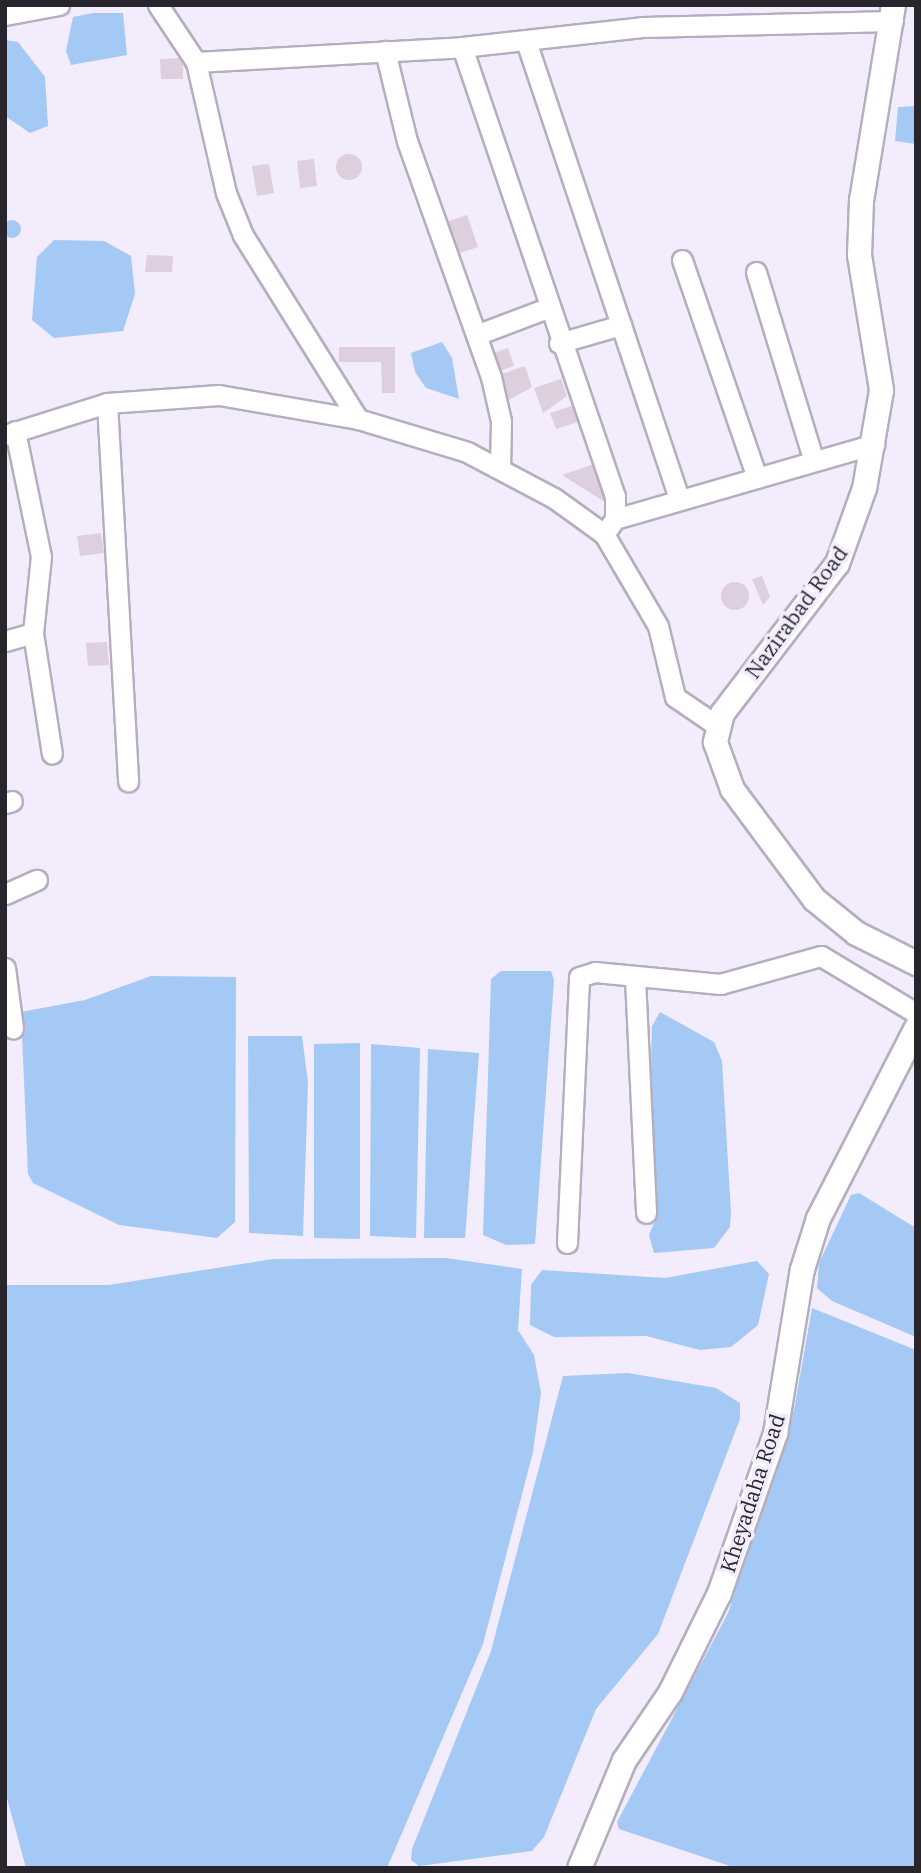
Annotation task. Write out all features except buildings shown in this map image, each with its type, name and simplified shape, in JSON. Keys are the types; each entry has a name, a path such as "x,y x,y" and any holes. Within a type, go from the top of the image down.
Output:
{"main road":[{"name":"Nazirabad Road","path":"716,725 837,562 851,534 874,444 881,390 860,229 893,13"},
{"path":"716,725 732,789 778,856 833,915 916,963"},
{"name":"Kheyadaha Road","path":"579,1868 624,1760 670,1692 719,1593 775,1433 802,1269 818,1218 916,1027"}],"street":[{"path":"5,15 59,5"},
{"path":"158,5 196,62 226,193 243,235 358,419"},
{"path":"196,62 462,47 642,26 893,13"},
{"path":"526,41 679,499"},
{"path":"462,47 547,308 615,496 609,527"},
{"path":"385,51 407,141 476,335 501,421 500,468"},
{"path":"682,260 756,475"},
{"path":"756,272 813,459"},
{"path":"476,335 547,308"},
{"path":"559,343 621,325"},
{"path":"52,754 33,633 43,570 10,433 107,403 219,395 358,419 436,440 500,468 609,527 644,593 687,708 716,725"},
{"path":"107,403 128,781"},
{"path":"609,527 679,499 756,475 874,444"},
{"path":"5,642 33,633"},
{"path":"5,894 37,880"},
{"path":"567,1243 577,983 585,973 720,984 821,956 916,1013"},
{"path":"5,968 13,1028"},
{"path":"635,978 646,1213"}],"water":[{"path":"93,13 123,13 127,55 71,65 66,51 73,17"},
{"path":"5,40 18,42 45,77 48,126 30,133 5,116"},
{"path":"916,106 916,144 895,141 898,107"},
{"path":"12,220 20,225 21,229 16,237 12,238 4,233 3,229 8,221"},
{"path":"54,240 104,241 131,256 135,294 123,331 54,338 32,320 37,257"},
{"path":"442,342 452,358 459,399 426,388 415,372 411,353"},
{"path":"501,971 551,971 554,980 535,1244 506,1245 483,1235 491,979"},
{"path":"151,976 236,977 235,1222 217,1238 119,1225 33,1183 28,1174 21,1012 85,1000"},
{"path":"660,1012 714,1042 722,1061 731,1213 730,1227 714,1248 654,1253 649,1235 658,1214 649,1138 652,1026"},
{"path":"248,1036 302,1036 308,1083 303,1236 249,1233"},
{"path":"360,1043 360,1239 314,1238 314,1044"},
{"path":"371,1044 420,1048 416,1238 370,1236"},
{"path":"428,1049 479,1053 465,1238 424,1238"},
{"path":"859,1193 916,1228 916,1337 832,1301 817,1288 819,1263 851,1195"},
{"path":"446,1258 522,1269 518,1330 534,1355 541,1393 533,1452 483,1644 387,1868 26,1868 5,1791 5,1285 109,1285 273,1259"},
{"path":"757,1261 769,1274 758,1325 731,1347 700,1350 646,1336 554,1337 530,1325 531,1285 542,1270 665,1278"},
{"path":"812,1308 916,1350 916,1868 736,1868 619,1829 617,1822 728,1613 794,1410"},
{"path":"628,1373 716,1388 740,1403 740,1419 658,1634 596,1709 544,1837 532,1851 419,1866 411,1860 412,1849 491,1651 563,1376"}]}
